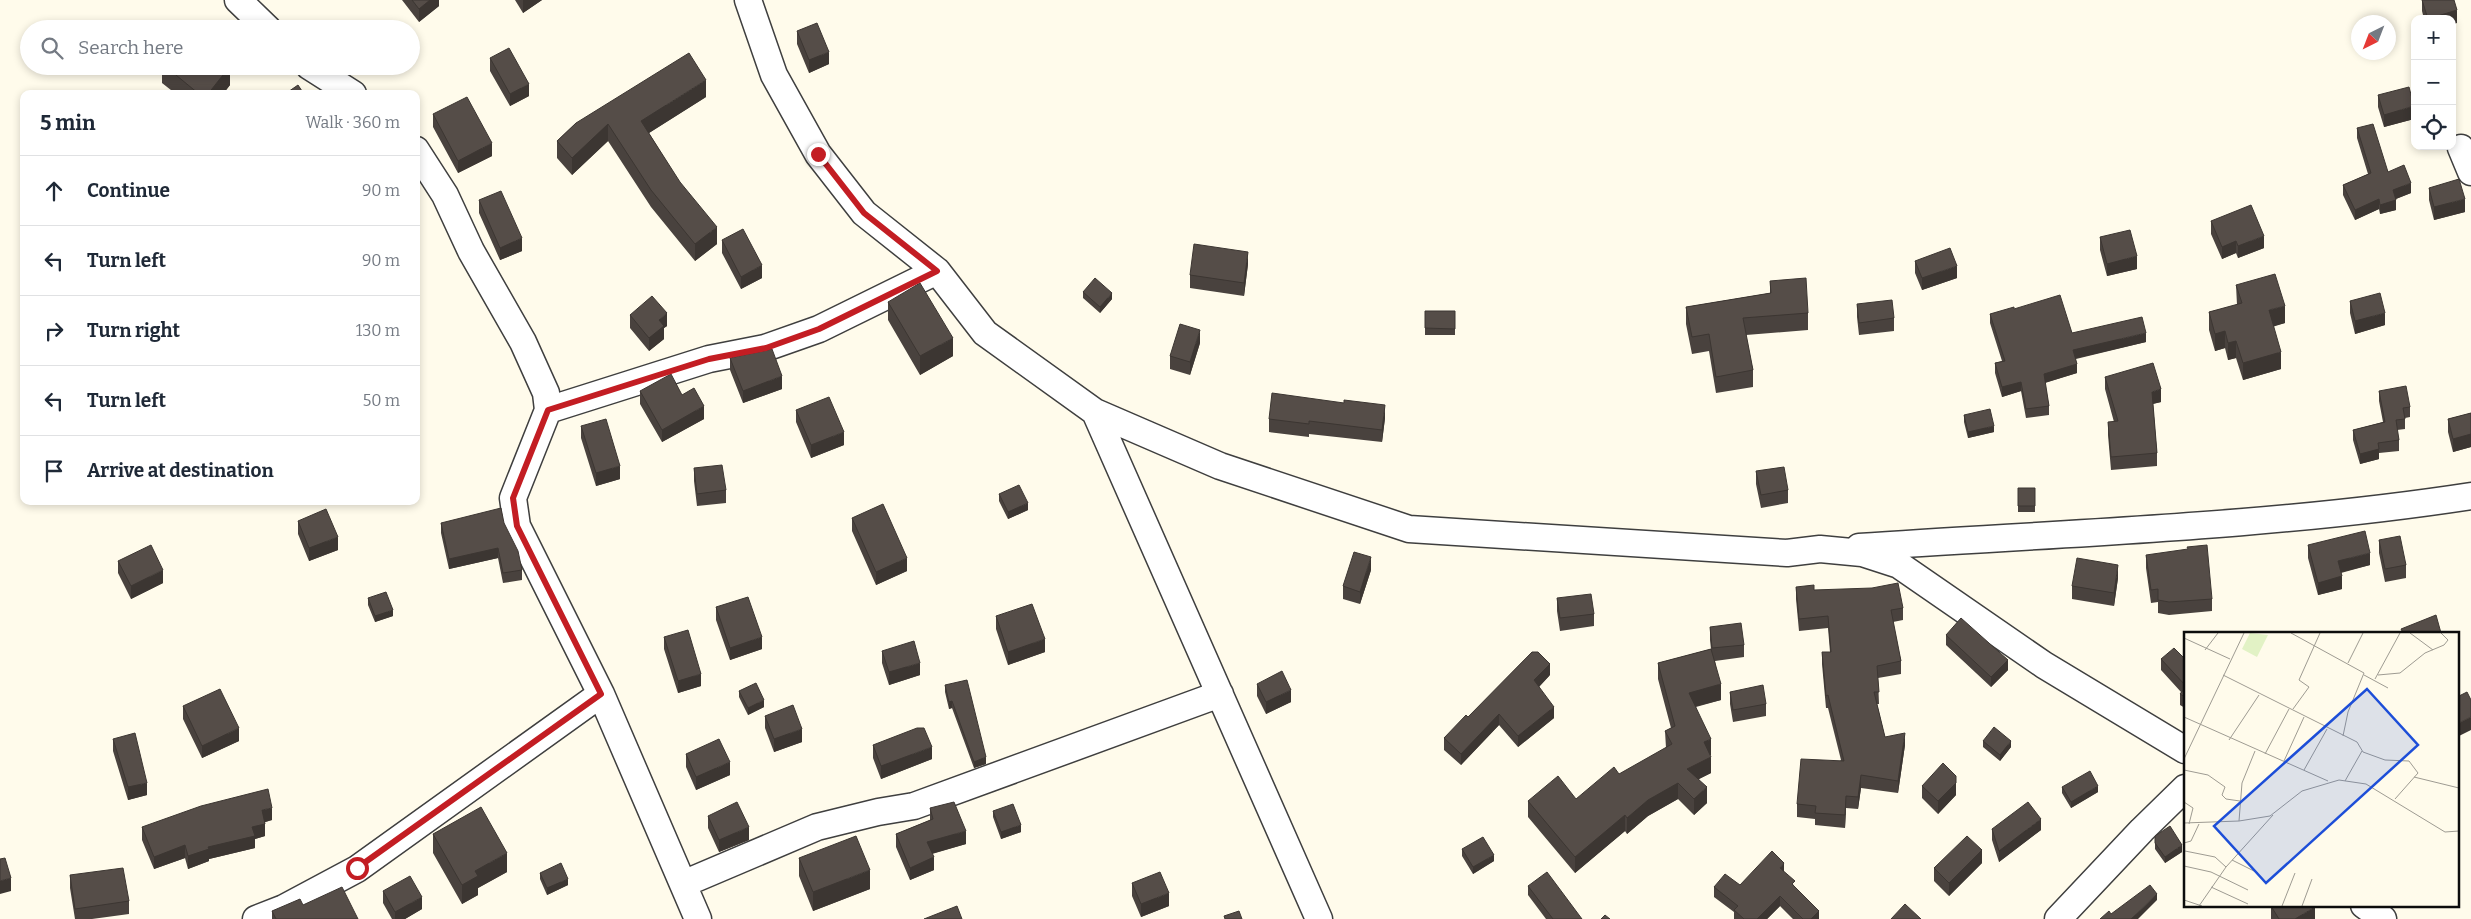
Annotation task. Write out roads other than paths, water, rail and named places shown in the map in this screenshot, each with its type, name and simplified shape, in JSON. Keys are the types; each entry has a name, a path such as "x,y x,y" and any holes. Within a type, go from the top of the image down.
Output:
{"street":[{"path":"238,0 259,20"},
{"path":"748,0 774,76 818,154 864,213 937,271 985,333 1095,412 1220,466 1409,529 1787,553 2222,524 2403,506 2471,496"},
{"path":"323,75 347,90"},
{"path":"2461,148 2471,172"},
{"path":"420,156 445,195 471,251 523,342 546,393 548,410 513,498 517,526 601,694 698,919"},
{"path":"548,410 709,359 766,348 819,329 937,271"},
{"path":"1095,412 1319,919"},
{"path":"1820,550 1862,553 1899,565 2044,665 2184,749"},
{"path":"256,919 284,908 357,868 601,694"},
{"path":"683,884 816,827 932,800 1220,694"},
{"path":"2058,919 2142,830 2184,789"},
{"path":"2365,906 2383,919"}]}
